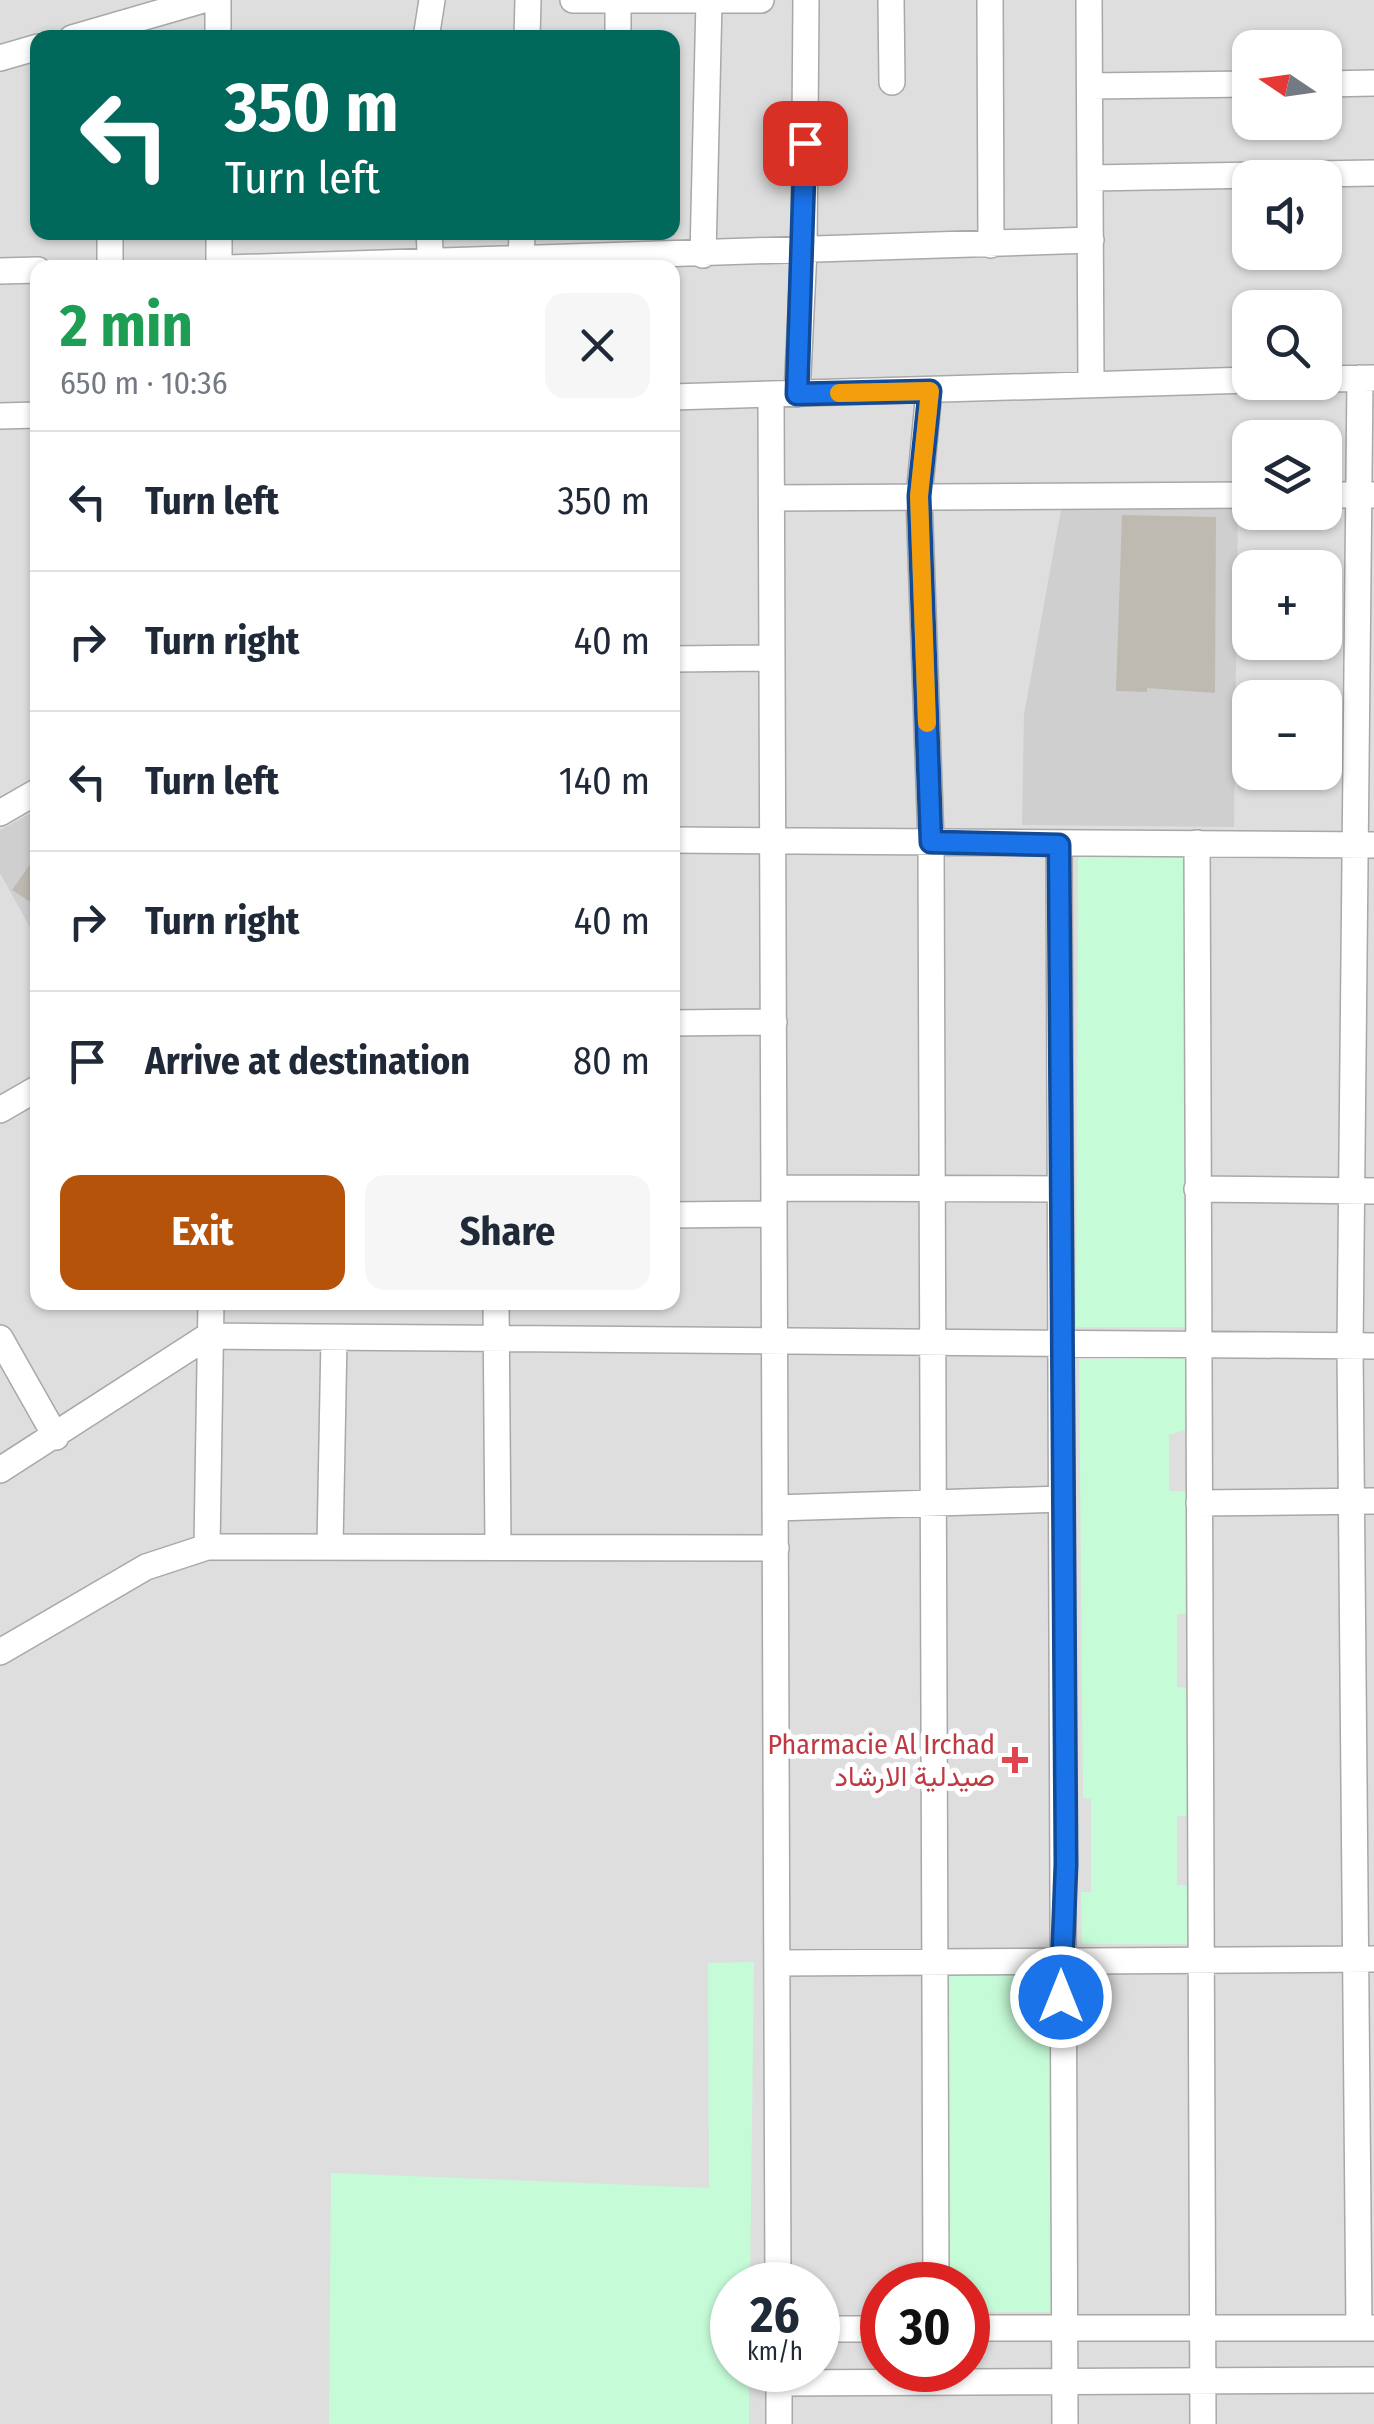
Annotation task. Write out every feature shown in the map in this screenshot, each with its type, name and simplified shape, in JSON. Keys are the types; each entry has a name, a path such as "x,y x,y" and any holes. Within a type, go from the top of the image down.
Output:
{"street":[{"path":"120,30 204,0"},
{"path":"218,0 218,30"},
{"path":"427,30 432,0"},
{"path":"527,30 528,0"},
{"path":"573,0 761,0"},
{"path":"618,0 618,30"},
{"path":"778,2262 772,498 804,250 806,0"},
{"path":"891,0 892,82"},
{"path":"990,0 990,245"},
{"path":"1089,0 1091,383"},
{"path":"703,255 710,1"},
{"path":"0,58 30,49"},
{"path":"1342,84 1374,83"},
{"path":"1090,86 1232,84"},
{"path":"1091,178 1374,174"},
{"path":"522,240 522,260 616,252 703,255 1090,240"},
{"path":"0,270 30,270"},
{"path":"990,2327 1366,2328 1362,1346 1367,378 1342,379"},
{"path":"680,398 1232,380"},
{"path":"930,391 919,496 931,842 936,2262"},
{"path":"0,416 30,415"},
{"path":"1342,494 1368,495"},
{"path":"772,498 1232,495"},
{"path":"680,660 772,658"},
{"path":"0,813 30,796"},
{"path":"680,840 1364,845"},
{"path":"1197,844 1204,2424"},
{"path":"1059,845 1066,1864 1061,1959 1064,2424"},
{"path":"680,1022 774,1022"},
{"path":"2,1104 30,1092"},
{"path":"680,1214 774,1201 932,1188 1059,1190"},
{"path":"1197,1188 1363,1191"},
{"path":"207,1547 210,1310"},
{"path":"496,1310 498,1547"},
{"path":"0,1470 56,1438 208,1336 1362,1346"},
{"path":"0,1338 56,1438"},
{"path":"330,1546 334,1338"},
{"path":"776,1508 1062,1499"},
{"path":"1199,1503 1363,1501"},
{"path":"0,1652 146,1567 207,1547 776,1548"},
{"path":"778,1963 1365,1959"},
{"path":"840,2377 1374,2380"},
{"path":"779,2392 779,2424"}],"shaded area":[{"path":"0,0 1374,0 1374,2424 0,2424"},
{"path":"1232,506 1232,530 1238,530 1237,550 1232,550 1232,660 1236,660 1236,680 1232,680 1234,827 1022,825 1024,715 1061,510"},
{"path":"30,814 30,927 0,873 0,830"}],"green space":[{"path":"1078,855 1187,855 1186,1327 1076,1327"},
{"path":"1186,1358 1186,1430 1169,1435 1169,1491 1190,1491 1190,1613 1177,1614 1177,1687 1194,1688 1194,1816 1177,1816 1177,1885 1195,1886 1195,1944 1082,1944 1081,1892 1091,1892 1091,1799 1083,1798 1079,1359"},
{"path":"754,1962 750,2262 710,2262 710,2392 749,2392 749,2424 329,2424 331,2173 709,2188 708,1963"},
{"path":"947,1974 1051,1974 1051,2312 990,2312 990,2262 948,2262"}],"building":[{"path":"1122,515 1216,517 1215,693 1147,688 1147,692 1116,691"},
{"path":"30,864 30,902 12,890"}],"slow traffic":[{"path":"839,393 930,391 919,496 927,723"}],"place":[{"name":"Pharmacie Al Irchad صيدلية الارشاد","path":"1015,1760"}],"route":[{"path":"805,143 797,394 930,391 919,496 931,842 1059,845 1066,1864 1061,1997"}]}
